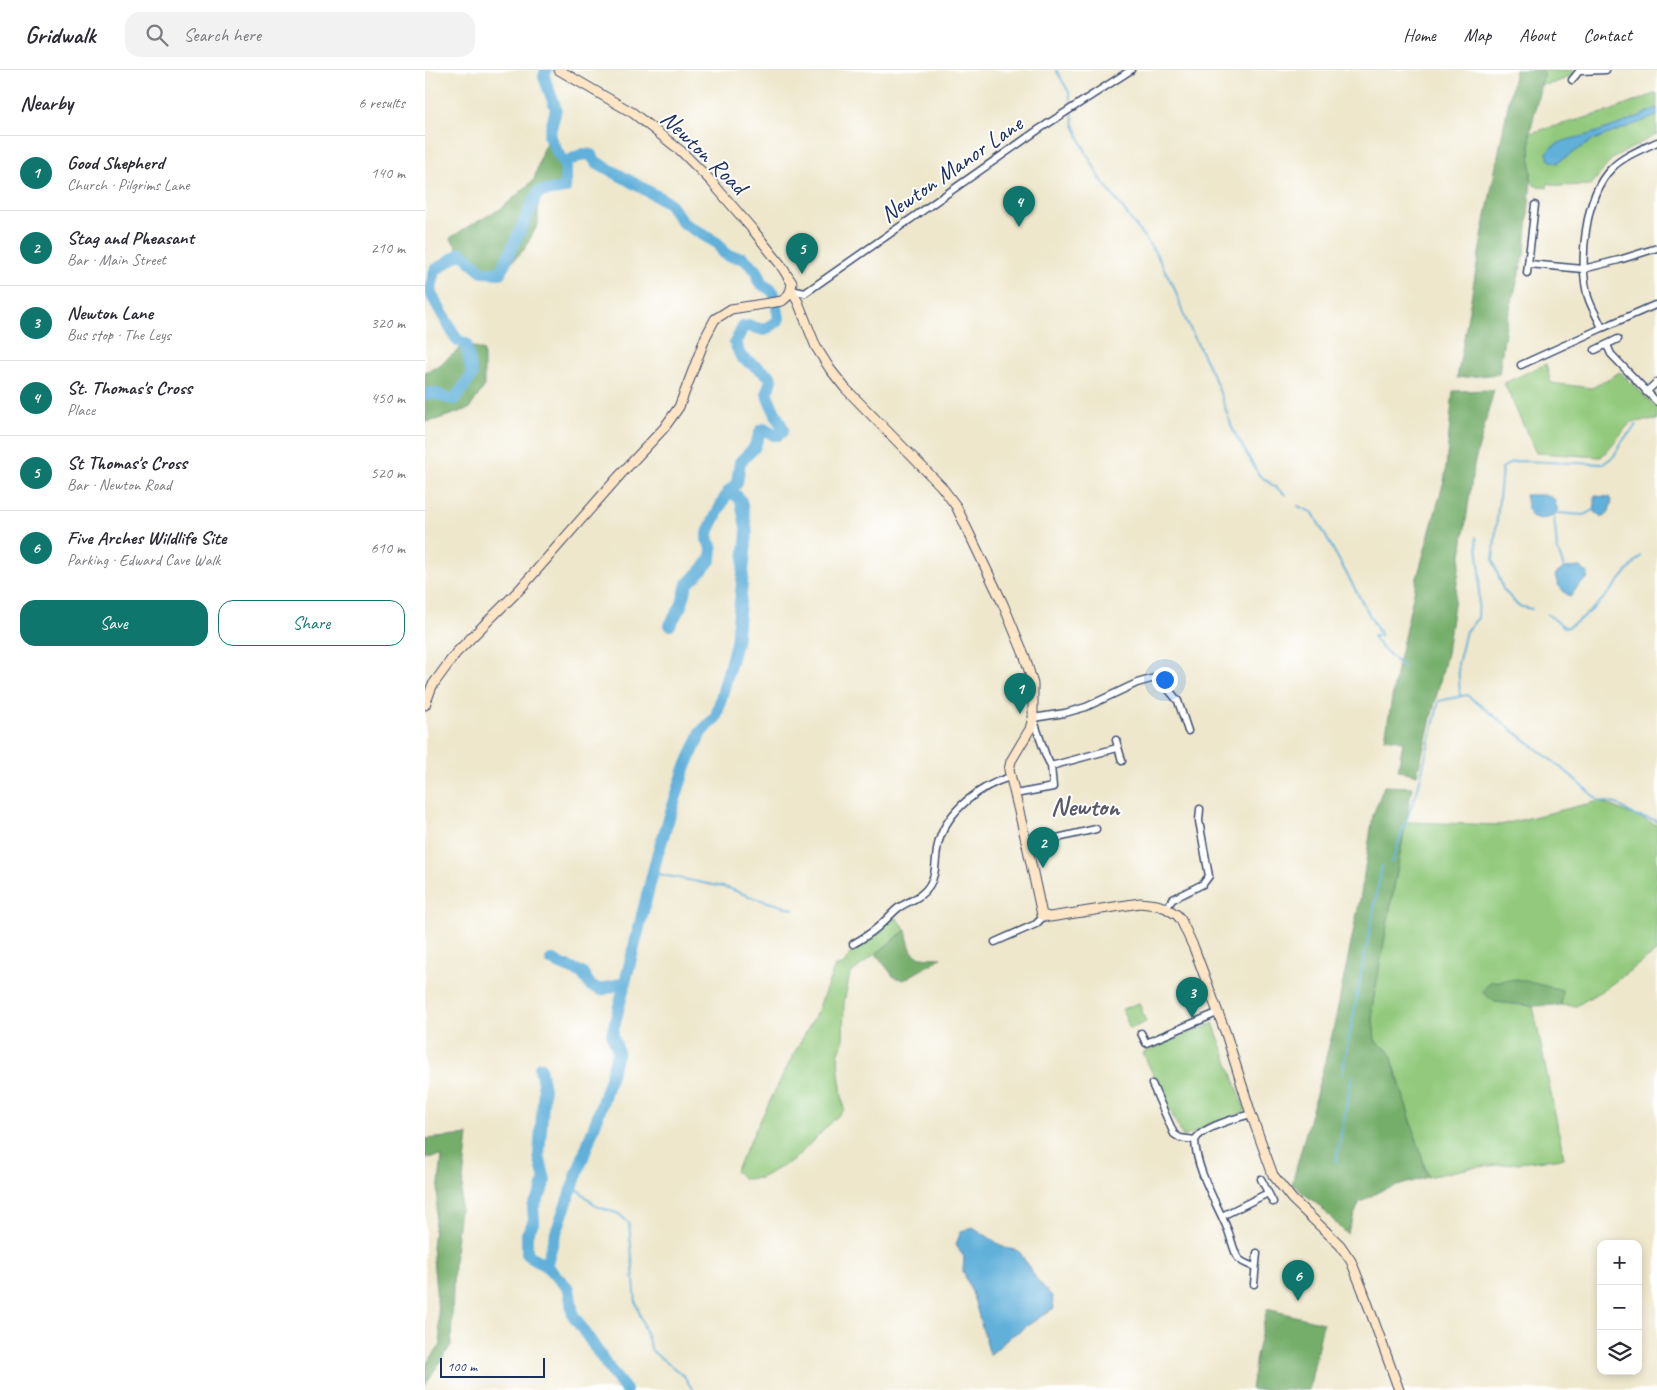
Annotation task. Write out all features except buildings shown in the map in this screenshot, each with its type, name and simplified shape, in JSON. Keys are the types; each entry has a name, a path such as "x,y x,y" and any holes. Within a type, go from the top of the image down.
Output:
{"street":[{"name":"Newton Road","path":"559,70 633,113 681,152 710,180 780,264 792,283 791,290 830,369 845,388 941,486 956,506 1003,604 1025,657 1033,684 1033,718"},
{"name":"Newton Manor Lane","path":"791,290 805,293 1075,105 1131,70"},
{"path":"1572,80 1580,71 1607,70"},
{"path":"1603,328 1588,297 1583,269 1588,224 1595,193 1611,169 1620,161 1656,144"},
{"path":"1527,272 1535,205"},
{"path":"1529,264 1583,269 1656,251"},
{"path":"425,704 432,686 456,653 520,589 664,428 679,407 706,336 715,319 731,309 782,301 788,297 791,290"},
{"path":"1521,365 1655,305"},
{"path":"1595,350 1618,339"},
{"path":"1607,345 1611,354 1657,402"},
{"path":"1646,392 1657,382"},
{"path":"1033,718 1065,713 1086,707 1137,683 1158,677 1178,700 1188,731"},
{"path":"1015,794 1053,787 1051,766 1033,718"},
{"path":"995,942 1036,924 1042,915 1009,770 1011,761 1030,729 1033,718"},
{"path":"1116,740 1122,761"},
{"path":"1051,766 1117,748"},
{"path":"853,944 924,892 932,880 938,842 953,816 970,797 984,787 1010,777"},
{"path":"1166,908 1173,899 1208,880 1209,876 1199,821 1200,809"},
{"path":"1027,845 1096,829"},
{"path":"1042,915 1140,902 1166,908 1177,915 1186,928 1226,1034 1251,1114 1273,1174 1287,1194 1340,1244 1351,1261 1399,1390"},
{"path":"1141,1033 1145,1043 1217,1013"},
{"path":"1152,1084 1174,1134 1180,1138 1195,1140"},
{"path":"1251,1114 1209,1129 1198,1135 1195,1140 1195,1150 1209,1191 1222,1216 1237,1256 1244,1263 1255,1267"},
{"path":"1261,1179 1273,1202"},
{"path":"1222,1216 1268,1193"},
{"path":"1254,1284 1257,1253"}],"green space":[{"path":"1515,70 1544,70 1530,133 1531,180 1525,251 1506,325 1499,374 1457,378 1482,236"},
{"path":"1544,70 1573,70 1573,75 1555,83 1541,85"},
{"path":"1657,93 1657,134 1612,159 1591,185 1559,186 1548,183 1547,188 1535,186 1531,180 1530,133 1610,111"},
{"path":"549,136 566,168 565,188 538,192 538,224 524,250 500,273 483,272 461,253 450,238 502,208 534,180 542,151"},
{"path":"466,344 484,351 484,387 469,409 425,422 425,372 437,367"},
{"path":"1546,364 1551,383 1592,388 1620,372 1654,405 1657,404 1657,420 1631,422 1601,457 1536,453 1504,383"},
{"path":"1494,390 1474,465 1447,653 1417,775 1398,770 1403,742 1385,738 1397,669 1417,578 1445,477 1453,391"},
{"path":"1384,786 1412,787 1372,1008 1375,1041 1390,1052 1428,1177 1380,1191 1359,1203 1347,1234 1317,1204 1292,1184 1333,1031 1361,894 1373,815"},
{"path":"1599,801 1657,825 1657,951 1606,988 1576,1006 1561,1005 1561,990 1482,992 1495,1002 1533,1006 1564,1158 1470,1168 1428,1177 1390,1052 1375,1041 1372,1008 1406,822 1500,825"},
{"path":"895,916 906,930 850,974 844,1002 843,1042 838,1055 844,1110 794,1160 760,1178 744,1179 735,1171 789,1063 817,1012 835,966 843,965 854,949"},
{"path":"906,930 910,946 915,954 941,958 904,980 894,977 876,954"},
{"path":"1517,979 1562,990 1561,1005 1533,1006 1495,1002 1482,992 1490,982"},
{"path":"1139,1003 1146,1022 1130,1029 1122,1009"},
{"path":"1213,1023 1246,1111 1183,1137 1143,1053"},
{"path":"468,1135 454,1263 451,1345 425,1385 425,1365 441,1345 432,1247 442,1156 425,1158 425,1139"},
{"path":"1267,1309 1323,1323 1309,1390 1251,1390 1256,1356"}],"water":[{"path":"1657,108 1657,116 1593,140 1557,163 1549,160 1547,152 1557,144 1610,128"},
{"path":"1525,495 1547,495 1554,499 1558,511 1550,517 1543,519 1533,518 1529,513"},
{"path":"1594,496 1610,497 1612,501 1608,514 1602,517 1595,512"},
{"path":"1581,567 1588,574 1587,579 1569,597 1558,585 1555,575 1564,568"},
{"path":"973,1227 1005,1248 1019,1251 1038,1281 1052,1296 1054,1308 1010,1337 990,1355 972,1292 963,1271 964,1257 956,1245 961,1231"}],"waterway":[{"path":"425,394 430,393 455,399 472,375 466,344 457,340 430,292 435,270 461,253 483,272 500,273 538,192 565,188 566,168 549,136 556,109 544,77 546,70"},
{"path":"1056,70 1069,92 1074,125 1100,178 1155,252 1174,287 1185,318 1216,382 1233,430 1259,475 1286,495"},
{"path":"564,163 583,154 591,155 596,162 669,203 683,223 717,243 724,253 729,256 743,258 757,271 760,276 758,280 774,294"},
{"path":"626,1390 573,1315 569,1289 546,1266 554,1238 600,1110 618,1051 612,1034 657,856 684,771 701,732 716,717 736,643 747,532 741,501 736,495 727,493 737,483 740,462 754,448 761,430 764,429 774,435 778,435 783,429 768,398 767,392 771,380 770,376 741,357 735,343 743,327 750,326 764,330 777,322 779,318 777,308"},
{"path":"1532,609 1518,606 1503,589 1493,560 1502,468 1512,462 1520,461 1603,464 1614,456 1623,440 1637,425"},
{"path":"670,625 682,604 687,584 711,559 712,548 707,539 709,530 727,493"},
{"path":"1298,506 1313,513 1381,636 1373,636 1380,646 1403,667"},
{"path":"1557,513 1584,515 1595,509"},
{"path":"1554,516 1557,548 1564,568"},
{"path":"1460,695 1458,664 1466,631 1478,618 1480,571 1476,537"},
{"path":"1547,614 1566,628 1577,622 1606,596 1641,556"},
{"path":"1390,862 1392,861 1418,788 1439,701 1467,695 1568,773 1599,801 1617,804 1635,816 1657,822"},
{"path":"1342,1074 1382,866"},
{"path":"653,873 728,888 754,898 793,909"},
{"path":"551,960 582,973 591,986 601,990 625,982"},
{"path":"540,1067 544,1089 539,1156 545,1180 541,1193 533,1207 534,1221 527,1234 527,1254 546,1266"},
{"path":"1336,1162 1352,1076"},
{"path":"573,1185 596,1206 619,1214 629,1223 636,1303 652,1351 684,1376 693,1390"}],"place":[{"name":"St. Thomas's Cross","path":"1019,227"},
{"name":"St Thomas's Cross","path":"802,274"},
{"name":"Good Shepherd","path":"1020,714"},
{"name":"Stag and Pheasant","path":"1043,868"},
{"name":"Newton Lane","path":"1192,1018"},
{"name":"Five Arches Wildlife Site","path":"1298,1301"}],"district":[{"name":"Newton","path":"1085,806"}]}
